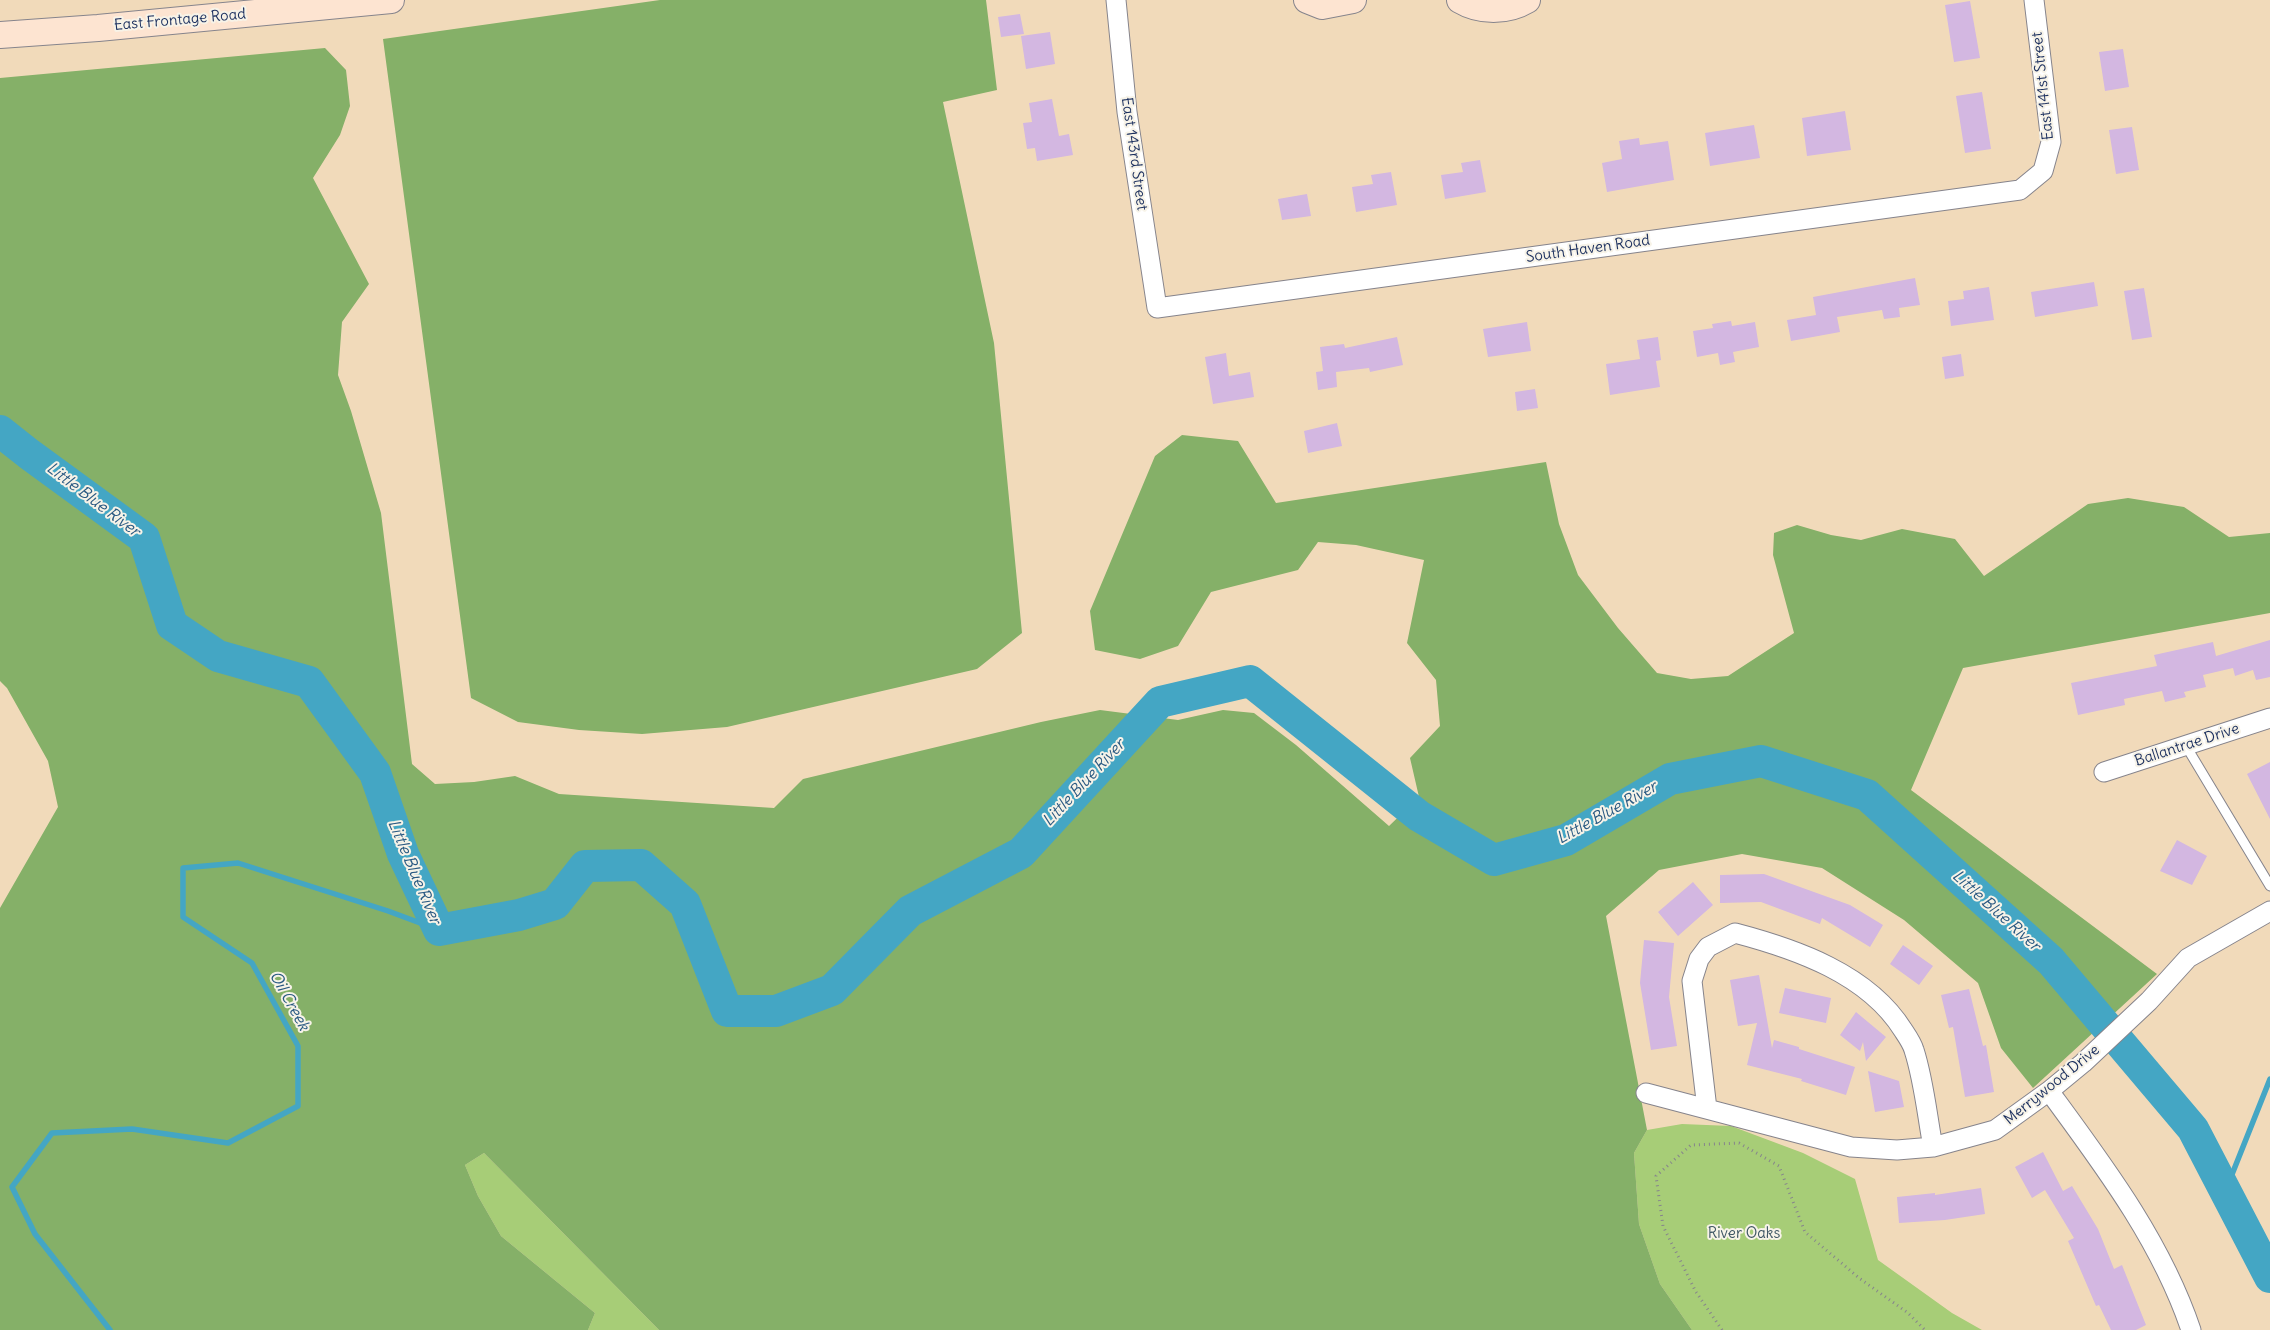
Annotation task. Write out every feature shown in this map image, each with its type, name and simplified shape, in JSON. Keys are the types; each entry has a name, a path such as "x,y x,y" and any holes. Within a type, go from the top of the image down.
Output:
{"street":[{"name":"East Frontage Road","path":"0,35 98,28 391,0"},
{"name":"East 143rd Street","path":"1116,0 1127,112 1157,308"},
{"path":"1307,0 1322,6 1353,0"},
{"path":"1460,0 1483,9 1504,9 1527,0"},
{"name":"East 141st Street","path":"2020,190 2042,171 2051,142 2034,0"},
{"name":"South Haven Road","path":"1157,308 2020,190"},
{"name":"Ballantrae Drive","path":"2104,772 2270,718"},
{"name":"Merrywood Drive","path":"1646,1093 1851,1147 1897,1150 1933,1147 1995,1130 2049,1091 2083,1063 2149,1001 2188,958 2270,911"},
{"path":"1707,1109 1692,981 1699,959 1708,948 1735,933 1779,944 1819,961 1856,983 1892,1012 1914,1048 1933,1147"},
{"path":"2049,1091 2111,1174 2152,1244 2182,1303 2191,1330"}],"lane":[{"path":"2186,746 2270,886"}],"path":[{"path":"1722,1330 1696,1292 1663,1226 1656,1176 1691,1145 1739,1143 1780,1166 1805,1232 1859,1278 1908,1312 1924,1330"}],"green space":[{"path":"660,0 986,0 997,90 943,102 994,343 1022,633 977,669 727,727 642,734 579,730 518,722 471,698 383,39"},
{"path":"325,48 346,70 350,106 340,135 313,178 369,284 342,322 338,375 351,411 381,513 412,764 435,784 474,782 515,776 559,794 774,808 803,779 1041,722 1100,710 1178,720 1223,710 1254,713 1296,745 1389,826 1419,797 1410,758 1440,726 1436,680 1407,643 1424,560 1356,545 1318,542 1298,570 1211,592 1178,646 1140,659 1095,650 1090,611 1155,456 1182,435 1238,441 1276,503 1546,462 1559,524 1578,575 1618,628 1657,673 1691,679 1728,676 1794,633 1773,555 1774,533 1797,525 1831,535 1861,540 1902,529 1955,539 1984,576 2088,504 2128,498 2184,507 2229,537 2270,533 2270,613 1963,668 1911,790 2157,974 2033,1088 2001,1048 1978,983 1904,920 1822,868 1742,854 1659,870 1606,916 1647,1130 1634,1153 1639,1224 1660,1284 1692,1330 659,1330 484,1153 465,1165 478,1196 501,1236 595,1313 588,1330 0,1330 0,908 58,807 48,761 7,688 0,681 0,78"},
{"name":"River Oaks","path":"1682,1124 1731,1126 1803,1153 1855,1179 1878,1260 1952,1313 1982,1330 1692,1330 1660,1284 1639,1224 1634,1153 1647,1130"},
{"path":"484,1153 659,1330 588,1330 595,1313 501,1236 478,1196 465,1165"}],"building":[{"path":"1970,1 1980,58 1954,62 1945,5"},
{"path":"1020,14 1024,34 1001,37 998,17"},
{"path":"1050,32 1055,64 1026,69 1021,36"},
{"path":"2123,49 2129,87 2105,91 2099,52"},
{"path":"1982,92 1991,149 1965,153 1956,96"},
{"path":"1052,99 1059,136 1069,134 1073,155 1037,161 1035,148 1027,149 1023,123 1032,122 1029,103"},
{"path":"1845,111 1851,150 1807,156 1802,118"},
{"path":"1754,125 1760,158 1710,166 1705,133"},
{"path":"2132,127 2139,170 2116,174 2109,130"},
{"path":"1639,138 1640,145 1668,141 1674,180 1607,192 1602,163 1622,159 1619,141"},
{"path":"1480,160 1486,192 1445,199 1441,175 1463,172 1461,163"},
{"path":"1391,172 1397,205 1356,212 1352,187 1373,184 1371,175"},
{"path":"1307,194 1311,216 1282,220 1278,199"},
{"path":"1915,278 1920,305 1899,308 1900,317 1884,319 1882,310 1837,317 1840,332 1791,341 1787,320 1816,315 1813,297"},
{"path":"2094,282 2098,306 2035,317 2031,292"},
{"path":"1989,287 1994,320 1951,326 1948,301 1964,299 1963,291"},
{"path":"2144,288 2152,337 2132,340 2124,291"},
{"path":"1731,321 1732,326 1755,322 1759,347 1733,352 1735,362 1720,365 1718,353 1697,357 1693,331 1713,328 1712,324"},
{"path":"1527,322 1531,351 1488,357 1483,329"},
{"path":"1397,337 1403,365 1370,372 1369,368 1336,372 1337,387 1318,390 1316,372 1323,371 1320,347 1344,344 1345,348"},
{"path":"1658,337 1661,360 1656,361 1660,387 1610,395 1606,364 1640,359 1637,340"},
{"path":"1226,353 1229,376 1250,372 1254,397 1213,404 1205,357"},
{"path":"1961,354 1964,376 1945,379 1942,357"},
{"path":"1535,389 1538,408 1517,411 1515,392"},
{"path":"1337,423 1342,446 1308,453 1304,431"},
{"path":"2270,640 2270,677 2256,680 2253,670 2235,676 2233,668 2203,675 2206,687 2184,692 2186,697 2165,702 2162,691 2124,699 2125,705 2078,715 2071,683 2157,666 2154,655 2213,642 2216,656"},
{"path":"2270,762 2270,819 2247,774"},
{"path":"2177,840 2207,856 2192,885 2160,871"},
{"path":"1764,874 1850,905 1883,925 1870,947 1822,918 1820,924 1761,902 1720,903 1720,875"},
{"path":"1693,882 1713,905 1678,936 1658,912"},
{"path":"1644,940 1674,943 1669,997 1677,1046 1651,1050 1640,983"},
{"path":"1903,945 1933,966 1919,985 1890,964"},
{"path":"1759,975 1772,1048 1774,1040 1855,1067 1846,1095 1801,1081 1802,1079 1747,1065 1757,1023 1738,1026 1730,980"},
{"path":"1785,988 1831,998 1826,1023 1779,1013"},
{"path":"1969,989 1983,1046 1986,1045 1994,1092 1965,1097 1953,1027 1949,1028 1941,995"},
{"path":"1856,1012 1886,1037 1866,1061 1863,1042 1860,1051 1840,1035"},
{"path":"1868,1071 1899,1081 1904,1107 1875,1112"},
{"path":"2043,1152 2063,1191 2072,1186 2098,1229 2114,1269 2122,1265 2146,1325 2136,1330 2111,1330 2099,1305 2096,1306 2068,1241 2074,1238 2045,1190 2032,1198 2015,1167"},
{"path":"1981,1188 1985,1214 1945,1220 1899,1223 1897,1197 1935,1193 1935,1195"}],"waterway":[{"name":"Little Blue River","path":"0,431 144,538 172,625 218,656 309,682 375,773 403,854 439,930 519,915 555,904 585,866 641,865 685,904 727,1011 776,1011 832,990 910,911 1021,853 1160,702 1250,681 1419,816 1494,860 1566,840 1670,779 1761,761 1867,795 2051,961 2193,1129 2270,1277"},
{"name":"Oil Creek","path":"110,1330 35,1234 12,1187 52,1133 132,1129 228,1143 298,1106 298,1046 252,963 183,917 183,868 238,863 388,911 439,930"},
{"path":"2225,1192 2270,1079"}]}
